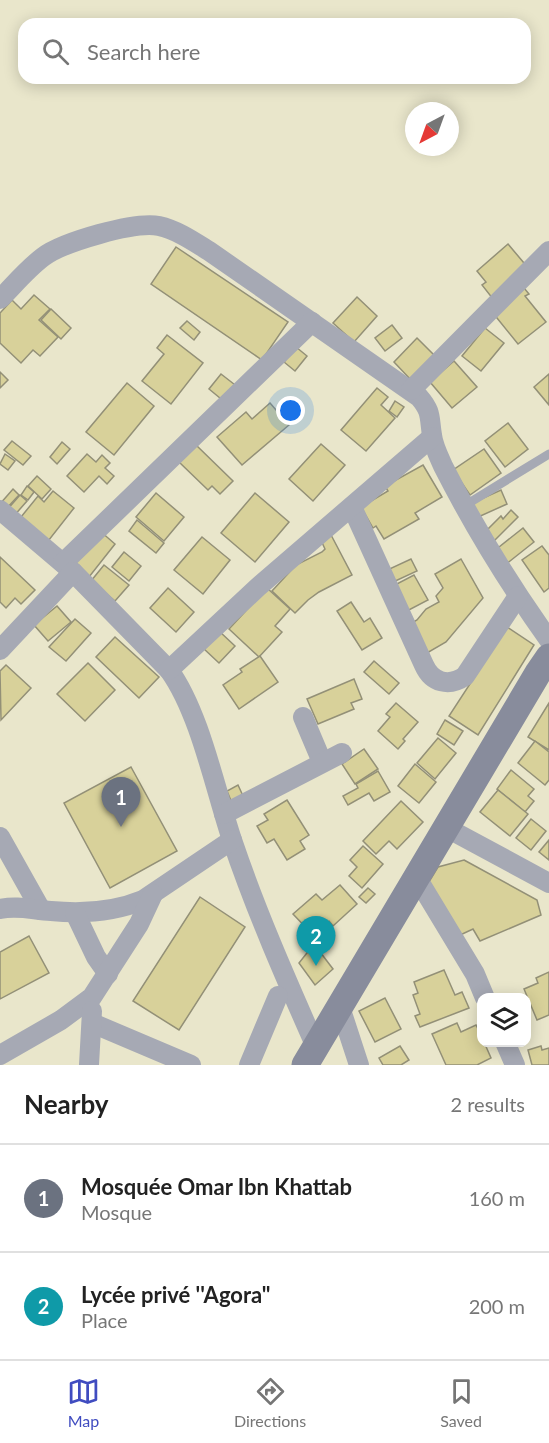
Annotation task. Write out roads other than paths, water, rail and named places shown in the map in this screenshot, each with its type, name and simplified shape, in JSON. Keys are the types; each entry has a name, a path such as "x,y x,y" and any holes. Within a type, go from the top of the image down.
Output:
{"main road":[{"path":"311,1056 549,657"}],"street":[{"path":"0,299 45,256 105,233 133,226 158,226 182,234 411,390 429,410 432,437 442,463 464,506 518,596 549,640"},
{"path":"411,390 549,251"},
{"path":"0,650 68,567 312,321"},
{"path":"169,670 258,587 432,437"},
{"path":"352,507 424,665 434,678 450,683 465,676 518,596"},
{"path":"0,510 68,567 169,670 180,687 193,716 232,840 311,1056"},
{"path":"303,717 322,762"},
{"path":"224,814 342,753"},
{"path":"447,828 549,883"},
{"path":"0,837 41,910"},
{"path":"0,909 18,906 75,913 117,909 144,900 232,840"},
{"path":"417,878 475,974 483,993"},
{"path":"0,1055 61,1020 92,997 148,907 153,894"},
{"path":"75,913 92,949 108,974"},
{"path":"249,1065 278,996"},
{"path":"89,1065 92,997"},
{"path":"340,1007 359,1065"},
{"path":"92,1023 191,1065"},
{"path":"507,1047 515,1065"}],"lane":[{"path":"464,506 549,454"}],"place":[{"name":"Mosquée Omar Ibn Khattab","path":"121,827"},
{"name":"Lycée privé ''Agora\"","path":"316,966"}]}
